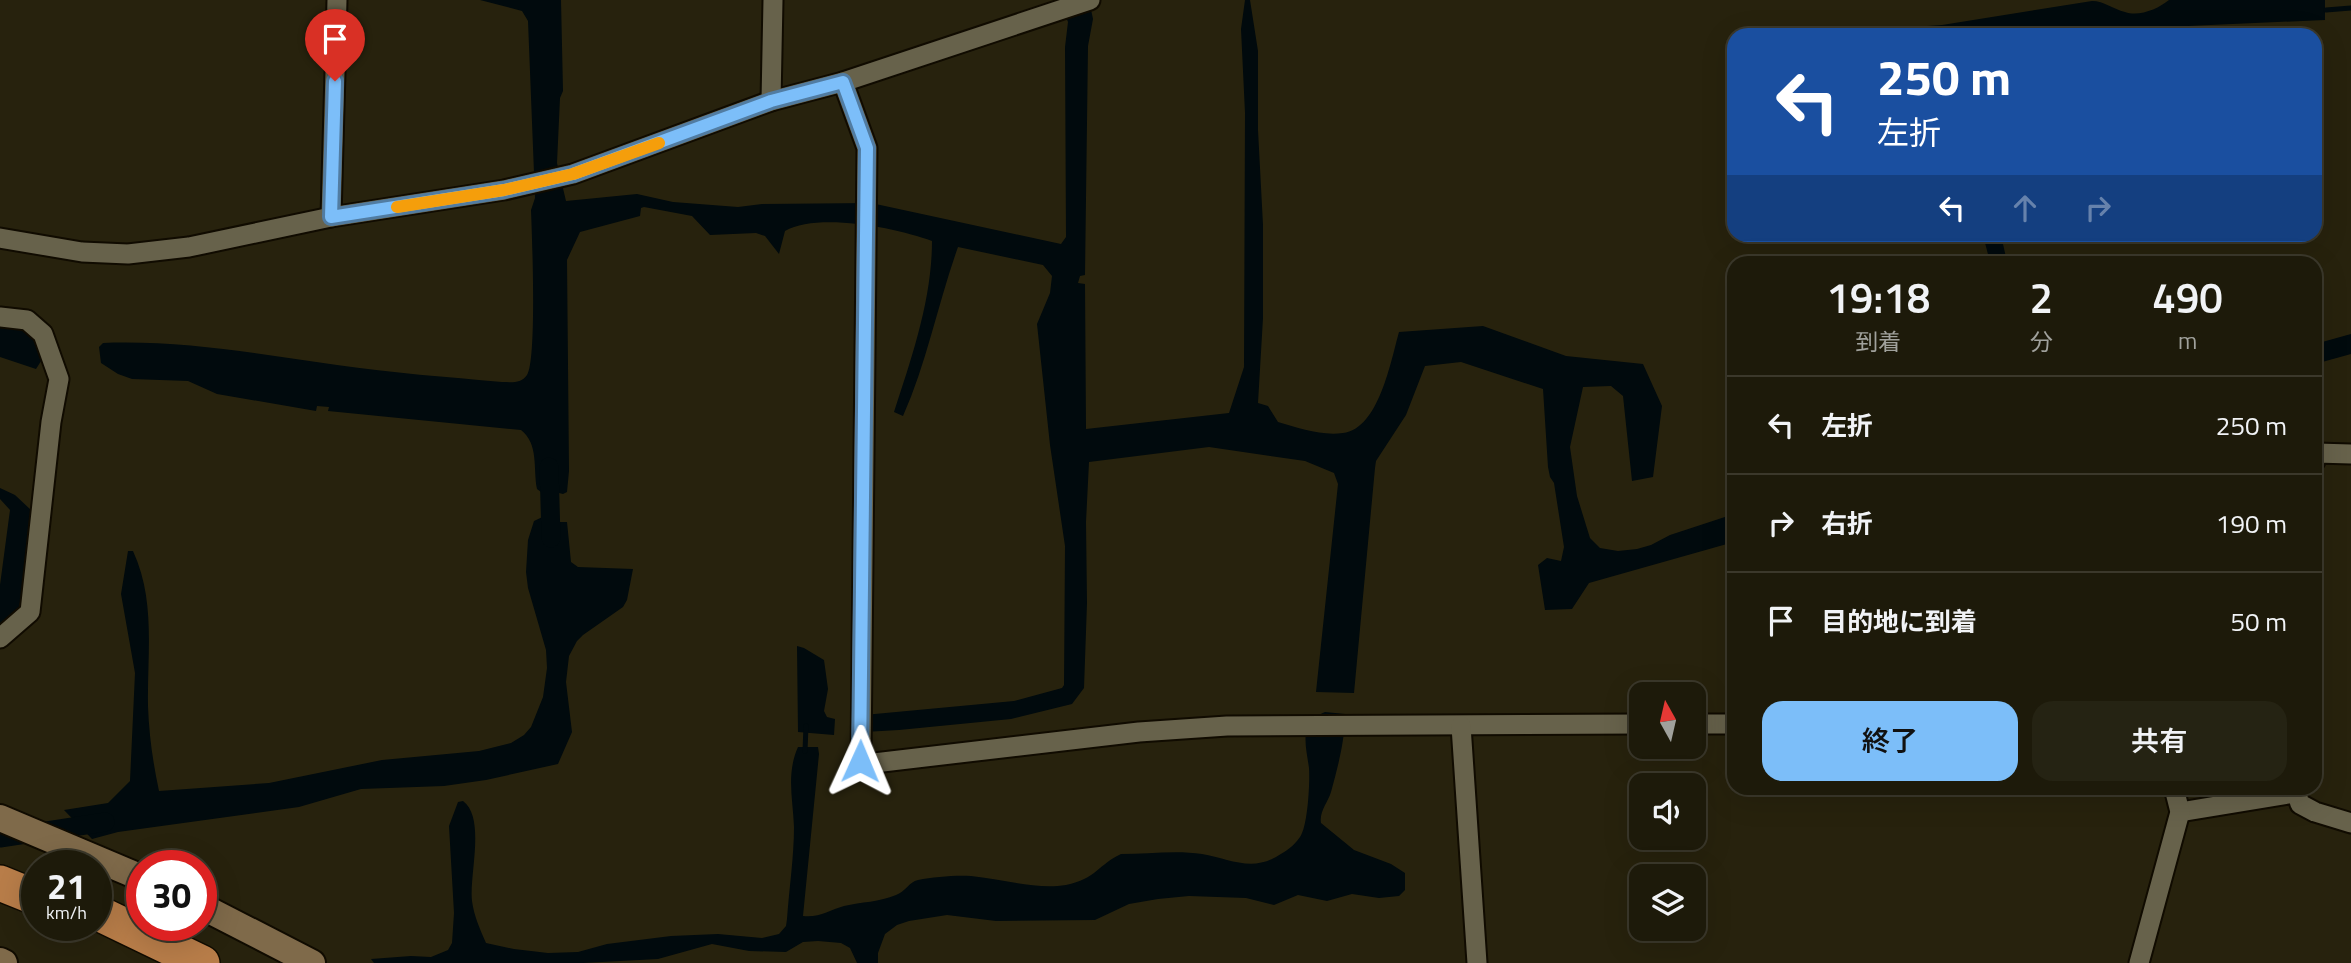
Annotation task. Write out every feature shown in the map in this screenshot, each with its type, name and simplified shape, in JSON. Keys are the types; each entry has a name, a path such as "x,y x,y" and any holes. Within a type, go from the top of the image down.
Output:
{"highway":[{"path":"0,872 21,881"},
{"path":"0,883 21,892"},
{"path":"112,920 202,963"},
{"path":"112,931 180,963"}],"main road":[{"path":"0,818 126,871"},
{"path":"217,914 312,963"}],"street":[{"path":"331,217 337,0"},
{"path":"771,101 773,0"},
{"path":"0,238 82,252 128,254 189,247 331,217 504,190 573,174 771,101 843,82 1089,0"},
{"path":"843,82 867,148 860,761 874,763 1071,739 1227,726 1629,724"},
{"path":"0,317 27,320 43,334 59,379 51,422 30,612 0,638"},
{"path":"2322,453 2351,454"},
{"path":"1706,724 1727,724"},
{"path":"1461,726 1477,963"},
{"path":"2139,963 2180,812 2176,795"},
{"path":"2180,812 2269,795"},
{"path":"2297,795 2300,804 2307,808 2351,823"}],"shaded area":[{"path":"480,0 561,0 563,91 560,98 557,163 566,201 637,194 673,202 738,207 762,204 871,203 1061,244 1066,237 1066,17 1089,0 1093,19 1088,46 1085,275 1080,276 1078,283 1085,284 1086,429 1229,413 1244,367 1245,113 1241,29 1245,0 1250,0 1258,51 1258,130 1263,225 1263,318 1258,403 1268,406 1278,422 1302,429 1335,434 1355,429 1366,419 1382,392 1399,332 1483,326 1566,356 1643,364 1662,406 1653,477 1632,481 1623,396 1611,386 1583,387 1570,447 1577,496 1590,538 1600,548 1618,551 1637,549 1727,516 1727,544 1589,583 1572,609 1545,610 1538,565 1547,558 1561,561 1564,547 1554,483 1548,467 1543,389 1461,362 1425,366 1406,415 1376,461 1354,693 1316,692 1338,484 1334,473 1305,461 1209,447 1089,462 1084,688 1072,704 1011,719 864,732 864,715 1014,701 1062,688 1064,685 1065,546 1050,445 1037,324 1050,293 1052,276 1043,265 958,247 919,375 903,416 894,412 925,306 932,241 879,227 837,222 817,223 799,225 785,231 779,254 765,236 756,233 710,235 692,216 644,207 641,208 640,216 580,232 567,260 569,471 567,492 563,494 541,492 537,489 531,442 521,430 328,411 329,407 317,406 316,411 217,394 188,381 132,379 101,363 99,347 103,343 162,344 419,375 502,382 516,382 525,378 532,347 531,210 535,198 528,21 522,11"},
{"path":"2169,0 2325,0 2325,20 2175,28 1897,28 1942,25 2092,1 2136,14"},
{"path":"1985,242 2003,242 2006,256 1988,256"},
{"path":"0,325 23,330 33,338 43,358 36,369 0,357"},
{"path":"2351,334 2351,354 2322,362 2322,342"},
{"path":"0,488 15,495 31,510 18,614 0,632 0,585 10,510 0,499"},
{"path":"553,512 559,522 567,522 571,562 578,567 633,569 623,607 583,635 569,656 566,682 572,732 558,764 444,786 361,789 299,807 118,832 92,839 64,810 108,803 130,781 135,673 121,594 128,551 133,551 140,570 148,608 149,717 159,791 269,783 382,760 479,751 511,743 524,735 531,727 543,697 547,668 546,650 528,588 528,540 534,521"},
{"path":"797,646 824,660 828,689 824,711 827,717 835,719 834,735 798,732"},
{"path":"1325,712 1345,714 1345,724 1339,763 1321,815 1321,823 1354,850 1391,864 1405,873 1405,890 1399,896 1379,898 1352,894 1327,901 1298,895 1274,905 1246,898 1189,896 1129,904 1095,920 996,921 947,915 897,925 885,934 878,953 878,963 857,963 850,948 841,943 818,941 803,942 786,952 749,951 712,944 658,959 583,963 374,963 371,959 431,957 448,950 452,943 454,913 449,826 458,802 463,801 474,820 472,901 486,943 548,953 578,952 607,944 671,936 718,934 762,938 779,934 786,926 794,838 791,777 798,747 818,747 819,754 803,916 809,916 890,897 899,894 915,881 931,878 971,876 1031,885 1066,885 1084,879 1121,854 1182,852 1248,864 1266,861 1289,848 1303,831 1309,783 1307,729 1316,717"}],"waterway":[{"path":"2326,10 2351,8"},
{"path":"549,467 551,538"},
{"path":"805,751 806,726"},
{"path":"0,838 105,822"}],"slow traffic":[{"path":"397,207 504,190 573,174 659,143"}],"route":[{"path":"335,81 331,217 504,190 573,174 771,101 843,82 867,148 860,761"}]}
